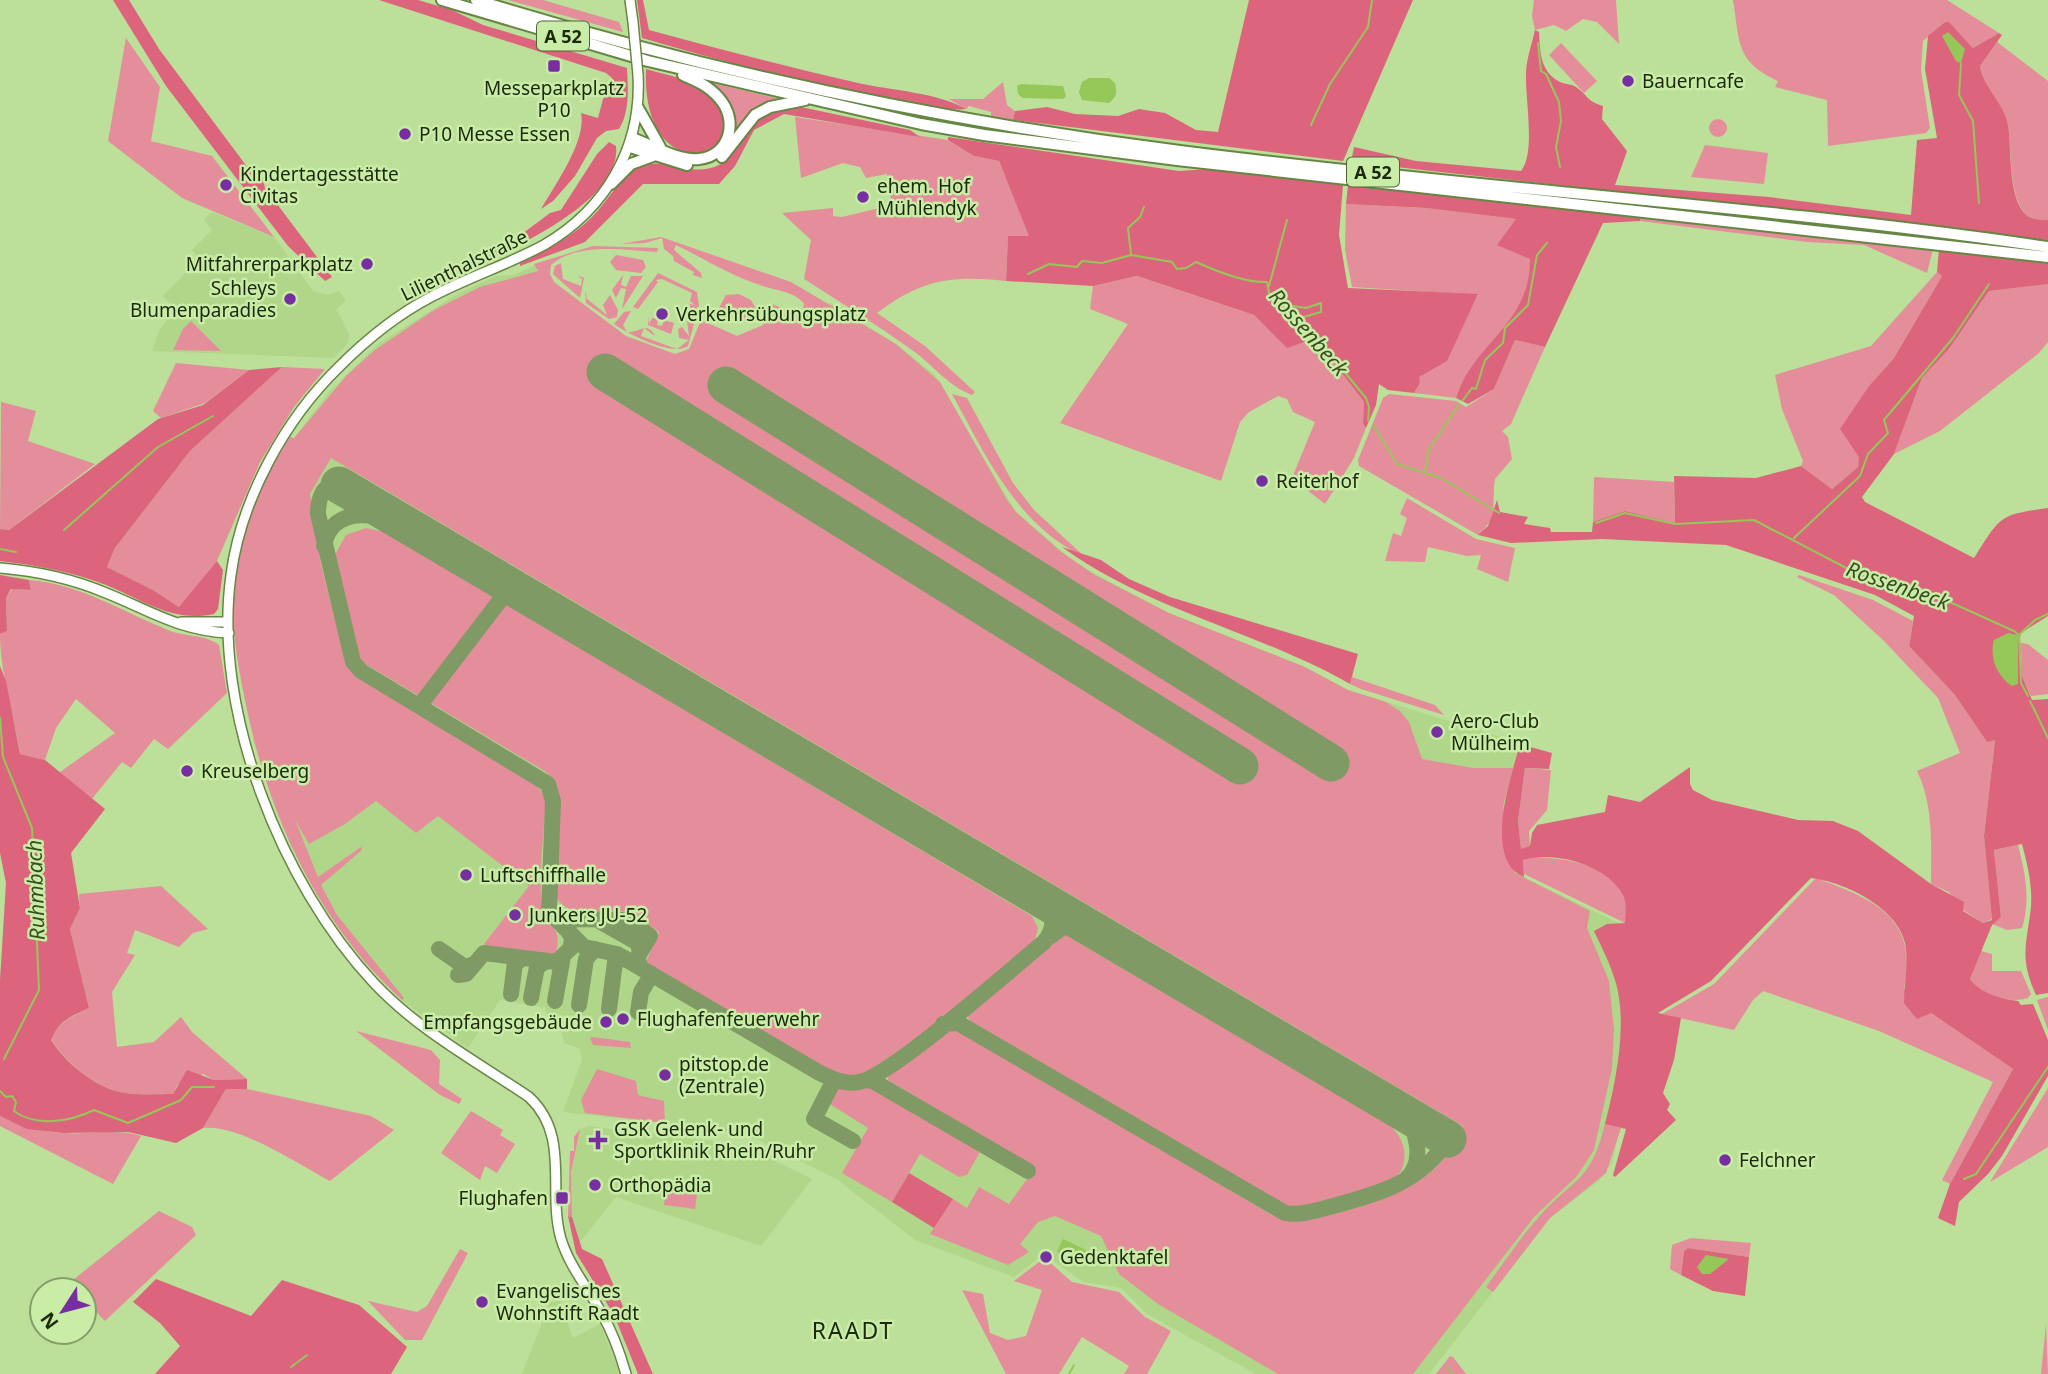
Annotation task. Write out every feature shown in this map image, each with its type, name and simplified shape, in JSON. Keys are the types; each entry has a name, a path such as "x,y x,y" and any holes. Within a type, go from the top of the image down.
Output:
{"highway":[{"name":"A 52","path":"442,0 648,61 921,124 1094,150 2048,257"},
{"name":"A 52","path":"476,0 704,65 812,90 1024,128 1179,151 2048,247"},
{"path":"498,0 540,18"},
{"path":"611,184 631,164 657,152 692,159 711,156 729,137 729,115 718,96 701,82 648,61"},
{"path":"631,142 692,166 710,164 727,153 749,122 762,111 779,104 810,99"},
{"path":"638,108 657,152"}],"main road":[{"name":"Lilienthalstraße","path":"626,1374 603,1316 572,1265 560,1236 552,1130 545,1115 529,1097 397,1005 357,963 315,905 282,844 259,788 241,720 228,622 231,576 246,516 278,449 324,383 363,345 415,305 562,233 588,211 611,184 631,142 638,108 638,75 630,0"},
{"path":"0,568 71,581 105,592 177,626 229,633"},
{"path":"167,621 228,622"}],"shaded area":[{"path":"113,0 129,0 159,49 251,172 263,179 265,188 332,277 325,281 288,246 166,86"},
{"path":"379,0 418,0 452,10 483,25 627,68 627,107 623,122 619,129 606,131 597,138 575,176 553,201 541,209 575,149 582,124 581,113 598,118 603,99 613,86 612,78 606,73"},
{"path":"508,0 543,0 619,22 623,32"},
{"path":"637,0 643,0 649,30 832,77 942,99 966,109 953,110 900,103 751,68 642,38"},
{"path":"1249,0 1413,0 1343,161 1013,120 1015,111 1047,107 1075,114 1118,116 1139,109 1165,113 1196,130 1218,132"},
{"path":"1534,0 1616,0 1619,44 1597,22 1583,19 1566,31 1554,25 1535,30 1532,16"},
{"path":"1733,0 1947,0 1999,33 1973,48 1949,22 1945,22 1923,41 1921,70 1930,128 1926,133 1828,146 1827,100 1775,87 1778,81 1754,66 1742,49"},
{"path":"1945,22 1949,22 1973,48 1999,33 2002,35 1980,66 2007,120 2014,188 2018,201 2023,212 2032,218 2048,220 2048,240 1351,162 1354,147 1416,161 1521,171 1529,139 1526,69 1535,30 1539,32 1542,60 1548,73 1560,82 1576,87 1590,100 1603,106 1602,119 1627,151 1615,185 1769,197 1911,215 1917,140 1937,138 1925,69 1928,36"},
{"path":"1948,32 1965,49 1961,63 1956,61 1942,36"},
{"path":"126,38 160,87 151,141 212,156 274,237 182,198 108,141"},
{"path":"1997,42 2048,81 2048,220 2032,218 2024,212 2014,188 2007,120 1980,66"},
{"path":"1561,43 1597,81 1584,93 1549,55"},
{"path":"646,69 692,82 708,92 720,108 726,126 722,140 710,150 694,153 676,149 660,134 649,108"},
{"path":"1089,78 1109,78 1115,83 1116,94 1112,101 1082,100 1079,92 1082,82"},
{"path":"707,82 784,100 733,137"},
{"path":"1003,82 1007,105 1015,111 1013,120 991,118 991,112 969,106 966,109 949,99 983,99"},
{"path":"1017,86 1063,86 1066,96 1063,99 1023,98 1018,94"},
{"path":"796,106 910,130 920,137 784,114 754,130 735,166 719,184 643,184 585,242 520,266 520,263 576,231 598,211 633,171 650,164 698,170 719,165 732,154 752,125 765,113"},
{"path":"795,117 948,140 974,156 999,161 1030,237 1008,236 1006,281 969,279 938,282 908,293 877,313 925,346 975,392 972,395 955,386 899,341 804,279 811,240 782,213 833,208 833,216 842,217 892,205 887,174 866,178 860,167 843,163 801,178"},
{"path":"1718,119 1724,122 1727,128 1724,134 1718,137 1712,134 1709,128 1712,122"},
{"path":"948,137 1179,171 1208,169 1343,185 1339,235 1348,288 1478,294 1447,361 1419,377 1420,383 1414,393 1388,390 1379,384 1376,405 1366,428 1363,424 1364,402 1315,338 1287,348 1254,315 1137,276 1093,286 1006,281 1008,236 1029,236 999,161 974,156 948,140"},
{"path":"609,142 616,146 612,169 597,191 574,211 515,247 436,283 434,277 518,237 550,213 561,210 597,154"},
{"path":"1705,145 1768,153 1764,184 1691,177"},
{"path":"1348,185 1640,217 1640,221 1603,223 1545,347 1515,340 1494,389 1468,404 1456,398 1464,379 1512,317 1528,281 1530,259 1497,245 1516,219 1426,208 1346,204"},
{"path":"1346,204 1426,208 1516,219 1530,259 1530,279 1524,297 1464,380 1456,398 1414,393 1420,383 1418,377 1478,295 1352,287 1345,250"},
{"path":"212,212 274,237 313,291 328,295 339,291 346,301 336,309 349,334 348,343 334,358 152,351 159,331 176,309 163,296 199,259 192,250 212,230 204,220"},
{"path":"1640,217 1933,249 1927,273 1864,245 1807,242 1640,221"},
{"path":"661,237 791,282 896,344 940,382 1016,512 1060,551 1095,575 1169,613 1305,667 1348,690 1386,702 1400,711 1409,722 1422,759 1473,768 1513,768 1503,806 1515,873 1590,911 1587,928 1609,981 1614,1030 1612,1068 1594,1150 1577,1176 1534,1217 1413,1374 1278,1374 1158,1304 1119,1274 1101,1236 1055,1216 1038,1222 1020,1244 1029,1252 1008,1265 930,1234 953,1199 967,1208 979,1187 1009,1204 1035,1168 888,1080 888,1075 946,1029 958,1029 1272,1215 1288,1218 1331,1214 1400,1191 1438,1165 1463,1126 331,458 310,494 321,564 345,659 353,672 535,781 546,799 541,868 542,909 546,920 556,931 558,943 556,952 549,957 487,947 484,944 529,886 438,816 416,833 376,801 345,824 309,844 295,820 318,877 361,847 362,850 321,885 337,915 404,998 402,1000 371,969 320,899 299,861 266,780 244,695 235,643 233,603 240,549 252,510 269,473 290,437 294,438 347,375 375,350 434,310 480,287 538,271 534,264 593,246 658,248 657,252 602,249 574,253 551,265 550,274 554,282 626,336 675,354 689,349 701,320 737,336 763,325 772,304 800,316 803,314 804,303 794,296 738,277 676,245 674,250 701,273 702,278 693,275 694,272 674,261 673,256 664,249 662,238 645,243 621,244"},
{"path":"1939,249 2048,264 2048,284 1989,291 1949,349 1922,378 1894,454 1862,497 1865,502 1974,558 2002,520 2019,513 2048,508 2048,616 2021,633 2020,638 2022,676 2032,700 2048,699 2048,993 2036,995 2026,964 2031,888 2022,844 1994,850 2001,917 1992,925 1970,979 1991,995 2018,1001 2021,1005 2033,1004 2048,1040 2048,1076 2002,1156 1959,1202 1955,1226 1938,1218 1950,1184 2013,1069 1931,1013 1917,1019 1904,1003 1905,943 1892,918 1867,898 1853,891 1811,878 1711,981 1658,1013 1681,1018 1674,1060 1663,1093 1670,1104 1667,1110 1676,1120 1615,1177 1613,1175 1626,1129 1605,1124 1617,1070 1620,1012 1614,977 1594,931 1607,924 1625,923 1625,901 1616,884 1605,875 1579,862 1549,857 1523,860 1524,877 1511,867 1504,853 1503,816 1520,744 1552,753 1549,769 1525,768 1518,821 1521,849 1530,846 1532,833 1537,825 1605,812 1608,795 1640,802 1690,767 1690,784 1693,790 1712,800 1798,820 1833,821 1858,831 1931,884 1964,902 1963,911 1983,923 1992,920 1984,836 1995,740 1987,742 1955,695 1909,646 1914,616 1875,595 1726,545 1602,539 1511,543 1478,535 1488,526 1497,500 1500,512 1528,517 1524,524 1550,528 1551,532 1592,532 1593,522 1625,511 1675,523 1674,476 1756,478 1801,466 1832,489 1858,467 1859,457 1840,429 1869,386 1894,358 1942,276 1937,272"},
{"path":"616,255 643,260 646,267 641,273 616,270 610,262"},
{"path":"561,263 563,279 581,286 582,279 577,275 584,278 580,298 553,274 555,266"},
{"path":"535,265 543,278 621,338 675,358 727,337 810,327 820,307 831,303 896,344 934,374 1016,512 1078,565 1169,613 1305,667 1348,690 1527,745 1518,821 1524,877 1664,945 1612,1163 1600,1180 1550,1218 1429,1374 1256,1374 1147,1314 1121,1288 1083,1282 1048,1257 1037,1259 1014,1277 915,1240 838,1180 757,1139 723,1130 563,1112 582,1059 580,1049 564,1043 559,1021 548,1017 545,1008 500,1000 468,1048 402,1000 364,962 322,903 289,842 253,740 285,450 328,393 378,344 459,293 496,276 514,275"},
{"path":"1937,272 1942,276 1894,358 1869,386 1858,467 1832,489 1801,466 1803,461 1782,409 1775,375 1871,346"},
{"path":"658,273 697,292 699,306 687,316 690,304 695,305 690,301 692,293 662,279 656,280 658,282 638,309 633,307"},
{"path":"623,275 621,285 626,287 631,276 643,276 622,309 626,289 621,288 616,298 612,290"},
{"path":"1137,276 1254,315 1287,347 1315,338 1364,402 1363,424 1366,428 1354,458 1325,504 1292,478 1315,422 1293,412 1287,399 1278,396 1249,412 1240,422 1221,481 1060,423 1128,324 1090,309 1093,286"},
{"path":"2048,284 2048,342 2039,353 1940,431 1894,454 1922,378 1949,349 1989,291"},
{"path":"585,290 587,299 607,315 603,305 610,295 618,310 617,317 609,319 586,303"},
{"path":"739,294 751,300 755,307 747,320 736,321 719,308 726,295"},
{"path":"631,311 623,325 627,332 614,324 624,312"},
{"path":"697,313 688,346 678,349 689,340 679,338 678,329 682,327 689,336 687,320"},
{"path":"648,316 649,324 652,318 658,319 657,325 662,326 664,320 674,323 671,334 648,325"},
{"path":"191,321 221,351 173,350 183,329"},
{"path":"644,329 641,336 676,349 662,347 627,332"},
{"path":"1515,340 1545,347 1511,424 1502,431 1508,437 1512,459 1495,479 1492,515 1478,535 1359,466 1358,460 1383,398 1389,394 1456,401 1466,407 1494,389"},
{"path":"176,363 249,370 205,403 161,418 153,411"},
{"path":"282,367 325,369 294,407 260,462 217,561 183,604 179,607 153,590 107,567 115,548 190,451"},
{"path":"282,367 190,451 115,548 107,567 153,590 179,607 217,561 223,570 218,609 214,614 199,616 172,613 80,576 0,561 0,529 9,530 158,419 203,405 249,370"},
{"path":"952,394 967,398 1013,483 1034,510 1085,557 1061,544 1022,508 991,465"},
{"path":"1,402 36,411 28,441 95,464 9,530 0,529"},
{"path":"1594,477 1674,482 1675,523 1625,511 1593,522"},
{"path":"1407,498 1476,539 1515,548 1508,582 1477,569 1481,555 1467,556 1428,547 1425,562 1385,561 1393,533 1401,536 1407,518 1400,514"},
{"path":"366,528 385,532 1032,916 1038,928 1035,940 979,990 918,1037 857,1076 821,1068 645,964 659,932 630,913 570,909 555,896 560,798 556,784 546,772 362,662 358,656 333,558 346,535"},
{"path":"1062,547 1101,560 1129,579 1170,597 1358,654 1350,684 1278,649 1131,588"},
{"path":"0,575 29,580 31,590 11,589 6,598 7,631 0,634"},
{"path":"1799,575 1873,600 1913,621 1909,646 1955,695 1987,742 1995,739 1984,836 1992,919 1983,923 1963,910 1949,892 1931,884 1929,812 1917,771 1960,753 1938,698 1884,641 1834,595 1797,577"},
{"path":"29,580 66,587 100,599 168,630 207,639 219,645 227,693 168,749 154,739 131,768 122,762 91,800 60,772 115,733 76,699 56,728 45,760 20,754 5,679 0,634 7,631 6,598 12,589 31,590"},
{"path":"2008,633 2018,635 2018,684 2012,686 1998,672 1993,653 1994,640"},
{"path":"2021,643 2028,644 2048,660 2048,694 2031,696 2022,676"},
{"path":"0,666 6,681 20,754 45,760 105,809 71,853 80,908 70,929 89,1008 62,1024 51,1040 66,1059 86,1076 121,1092 173,1094 187,1070 214,1080 247,1079 247,1089 226,1089 203,1128 176,1143 128,1132 63,1133 27,1129 0,1116 0,980 6,883 0,853"},
{"path":"1352,677 1435,705 1444,715 1361,689 1350,684"},
{"path":"1525,768 1551,770 1547,810 1529,831 1530,846 1521,850 1518,821"},
{"path":"2018,845 2025,876 2025,918 2022,928 2007,930 1992,924 2001,917 1994,850"},
{"path":"1530,857 1583,864 1607,875 1624,895 1625,923 1524,874 1523,860"},
{"path":"1816,878 1855,894 1887,914 1898,927 1904,943 1907,963 1904,988 1931,1013 2013,1069 1950,1184 1942,1180 1993,1082 1879,1031 1763,991 1753,1000 1734,1030 1662,1014 1714,984"},
{"path":"161,886 208,929 193,933 179,947 135,930 127,953 135,955 112,992 117,1047 154,1042 181,1017 192,1032 247,1079 214,1080 203,1074 178,1084 173,1094 121,1092 86,1076 66,1059 51,1039 62,1024 89,1008 70,929 80,908 79,894"},
{"path":"1064,934 1391,1126 1404,1148 1400,1173 1378,1187 1361,1193 1323,1203 1279,1205 970,1021 966,1013"},
{"path":"1981,951 1992,954 1992,971 2021,971 2031,994 2028,998 2004,999 1975,985 1970,979"},
{"path":"2048,997 2048,1030 2037,1000"},
{"path":"356,1031 431,1050 440,1060 439,1084 462,1099 459,1104 440,1095"},
{"path":"590,1038 630,1042 631,1048 593,1045"},
{"path":"597,1069 636,1081 638,1095 664,1101 665,1123 585,1113 581,1100"},
{"path":"873,1087 981,1150 967,1175 959,1177 920,1154 892,1202 842,1173 868,1128 830,1104 838,1088"},
{"path":"2048,1088 2048,1147 1990,1182"},
{"path":"226,1089 247,1089 371,1116 394,1130 330,1181 250,1138 217,1128 203,1128"},
{"path":"471,1111 503,1130 500,1135 515,1144 497,1173 485,1166 480,1180 441,1153"},
{"path":"0,1116 23,1126 47,1131 122,1132 141,1136 113,1184 0,1126"},
{"path":"1605,1124 1621,1128 1606,1173 1550,1218 1493,1292 1486,1287 1518,1243 1538,1218 1587,1169"},
{"path":"588,1126 719,1142 763,1155 812,1179 761,1246 616,1197 579,1243 572,1217 571,1176 580,1129"},
{"path":"580,1129 571,1173 572,1217 568,1216 570,1151 574,1151 574,1137"},
{"path":"909,1173 953,1199 934,1228 892,1202"},
{"path":"666,1190 697,1194 695,1209 664,1205"},
{"path":"159,1211 192,1227 196,1235 105,1321 98,1314 98,1276 78,1276"},
{"path":"568,1216 572,1217 582,1249 602,1259 653,1374 638,1374 614,1315 576,1253"},
{"path":"1691,1238 1751,1243 1749,1257 1688,1248 1684,1251 1681,1275 1670,1269 1672,1245"},
{"path":"1063,1239 1086,1250 1080,1263 1057,1252"},
{"path":"1688,1248 1749,1257 1745,1296 1713,1291 1681,1275 1684,1251"},
{"path":"460,1249 468,1253 422,1340 405,1340 368,1301 417,1312 427,1306"},
{"path":"1706,1255 1729,1259 1710,1274 1702,1274 1697,1267"},
{"path":"1047,1260 1072,1282 1119,1292 1145,1317 1171,1331 1147,1374 1124,1374 1129,1366 1082,1337 1059,1374 1006,1374 962,1290 983,1294 990,1333 1008,1340 1026,1336 1042,1290 1014,1281 1039,1262"},
{"path":"156,1279 251,1316 282,1280 359,1305 407,1347 391,1374 155,1374 180,1346 160,1323 133,1302"},
{"path":"560,1301 573,1338 600,1324 620,1374 522,1374 550,1302"},
{"path":"2046,1324 2048,1374 2041,1374"},
{"path":"1450,1356 1453,1357 1466,1374 1436,1374"}],"waterway":[{"path":"1311,125 1330,84 1368,27 1372,0"},
{"path":"1538,43 1541,71 1546,74 1559,102 1561,121 1556,147 1560,167"},
{"path":"1961,63 1959,95 1973,121 1979,203"},
{"path":"1131,254 1128,228 1140,217 1144,207"},
{"path":"1269,286 1287,220"},
{"path":"1463,400 1472,388 1476,389 1485,360 1503,343 1505,328 1528,305 1537,255 1547,243"},
{"name":"Rossenbeck","path":"1028,274 1049,264 1077,267 1082,261 1102,263 1131,255 1172,262 1177,269 1186,268 1196,262 1241,279 1267,282 1269,293 1300,318 1366,398 1369,407 1368,420"},
{"path":"1794,538 1860,476 1868,454 1888,433 1884,420 1953,338 1989,284"},
{"path":"1286,305 1306,308 1321,303 1321,312 1300,318"},
{"path":"1425,474 1428,451 1459,404"},
{"path":"64,530 158,447 213,416"},
{"name":"Rossenbeck","path":"1373,425 1397,464 1441,478 1499,513"},
{"name":"Rossenbeck","path":"1596,523 1625,513 1675,524 1754,520 1852,571 1921,589 2014,631 2019,635 2021,683 2028,696"},
{"path":"0,549 16,552"},
{"path":"2019,635 2035,620 2048,614"},
{"name":"Rossenbeck","path":"2030,701 2048,738"},
{"name":"Ruhmbach","path":"0,718 3,757 32,828 39,990 4,1059"},
{"path":"1964,1179 1976,1174 2048,1067"},
{"path":"0,1091 6,1097 12,1096 16,1102 14,1111 32,1119 64,1120 94,1110 128,1123 181,1100 192,1087 214,1087"},
{"path":"291,1367 307,1355"},
{"path":"1069,1374 1074,1365"},
{"path":"1447,1366 1453,1374"}],"taxiway":[{"path":"339,485 329,487 322,494 318,514 353,662 361,671 548,784 553,801 549,912 584,947 617,954 818,1072 853,1083 874,1076 922,1043 1043,943 1051,931 1052,919 1051,913 1039,897"},
{"path":"324,546 329,532 337,523 348,517 374,516 412,528"},
{"path":"420,705 511,586"},
{"path":"569,933 568,924 575,919 630,920 650,936 637,958 641,968"},
{"path":"601,922 638,943 640,953"},
{"path":"1048,938 1069,923 1086,925"},
{"path":"458,975 466,974 484,953 556,962 571,948 572,936"},
{"path":"439,949 465,967 474,964"},
{"path":"579,1005 586,959 595,949"},
{"path":"555,1001 563,956"},
{"path":"609,1009 615,962 625,958"},
{"path":"511,994 515,963 522,959"},
{"path":"531,998 537,967 545,962"},
{"path":"638,1012 641,992 652,974"},
{"path":"943,1024 958,1023 1285,1213 1315,1211 1383,1191 1426,1166 1448,1139"},
{"path":"834,1080 814,1119 853,1141"},
{"path":"866,1080 873,1081 1028,1171"},
{"path":"1399,1110 1411,1125 1417,1144 1416,1163 1406,1179"}],"runway":[{"path":"605,372 1240,766"},
{"path":"726,385 1331,763"},
{"path":"339,485 1448,1139"}],"place":[{"name":"Messeparkplatz P10","path":"554,66"},
{"name":"Bauerncafe","path":"1628,81"},
{"name":"P10 Messe Essen","path":"405,134"},
{"name":"Kindertagesstätte Civitas","path":"226,185"},
{"name":"ehem. Hof Mühlendyk","path":"863,197"},
{"name":"Mitfahrerparkplatz","path":"367,264"},
{"name":"Schleys Blumenparadies","path":"290,299"},
{"name":"Verkehrsübungsplatz","path":"662,314"},
{"name":"Reiterhof","path":"1262,481"},
{"name":"Aero-Club Mülheim","path":"1437,732"},
{"name":"Kreuselberg","path":"187,771"},
{"name":"Luftschiffhalle","path":"466,875"},
{"name":"Junkers JU-52","path":"515,915"},
{"name":"Flughafenfeuerwehr","path":"623,1019"},
{"name":"Empfangsgebäude","path":"606,1022"},
{"name":"pitstop.de (Zentrale)","path":"665,1075"},
{"name":"GSK Gelenk- und Sportklinik Rhein/Ruhr","path":"598,1140"},
{"name":"Felchner","path":"1725,1160"},
{"name":"Orthopädia","path":"595,1185"},
{"name":"Flughafen","path":"562,1198"},
{"name":"Gedenktafel","path":"1046,1257"},
{"name":"Evangelisches Wohnstift Raadt","path":"482,1302"}],"district":[{"name":"RAADT","path":"853,1330"}]}
